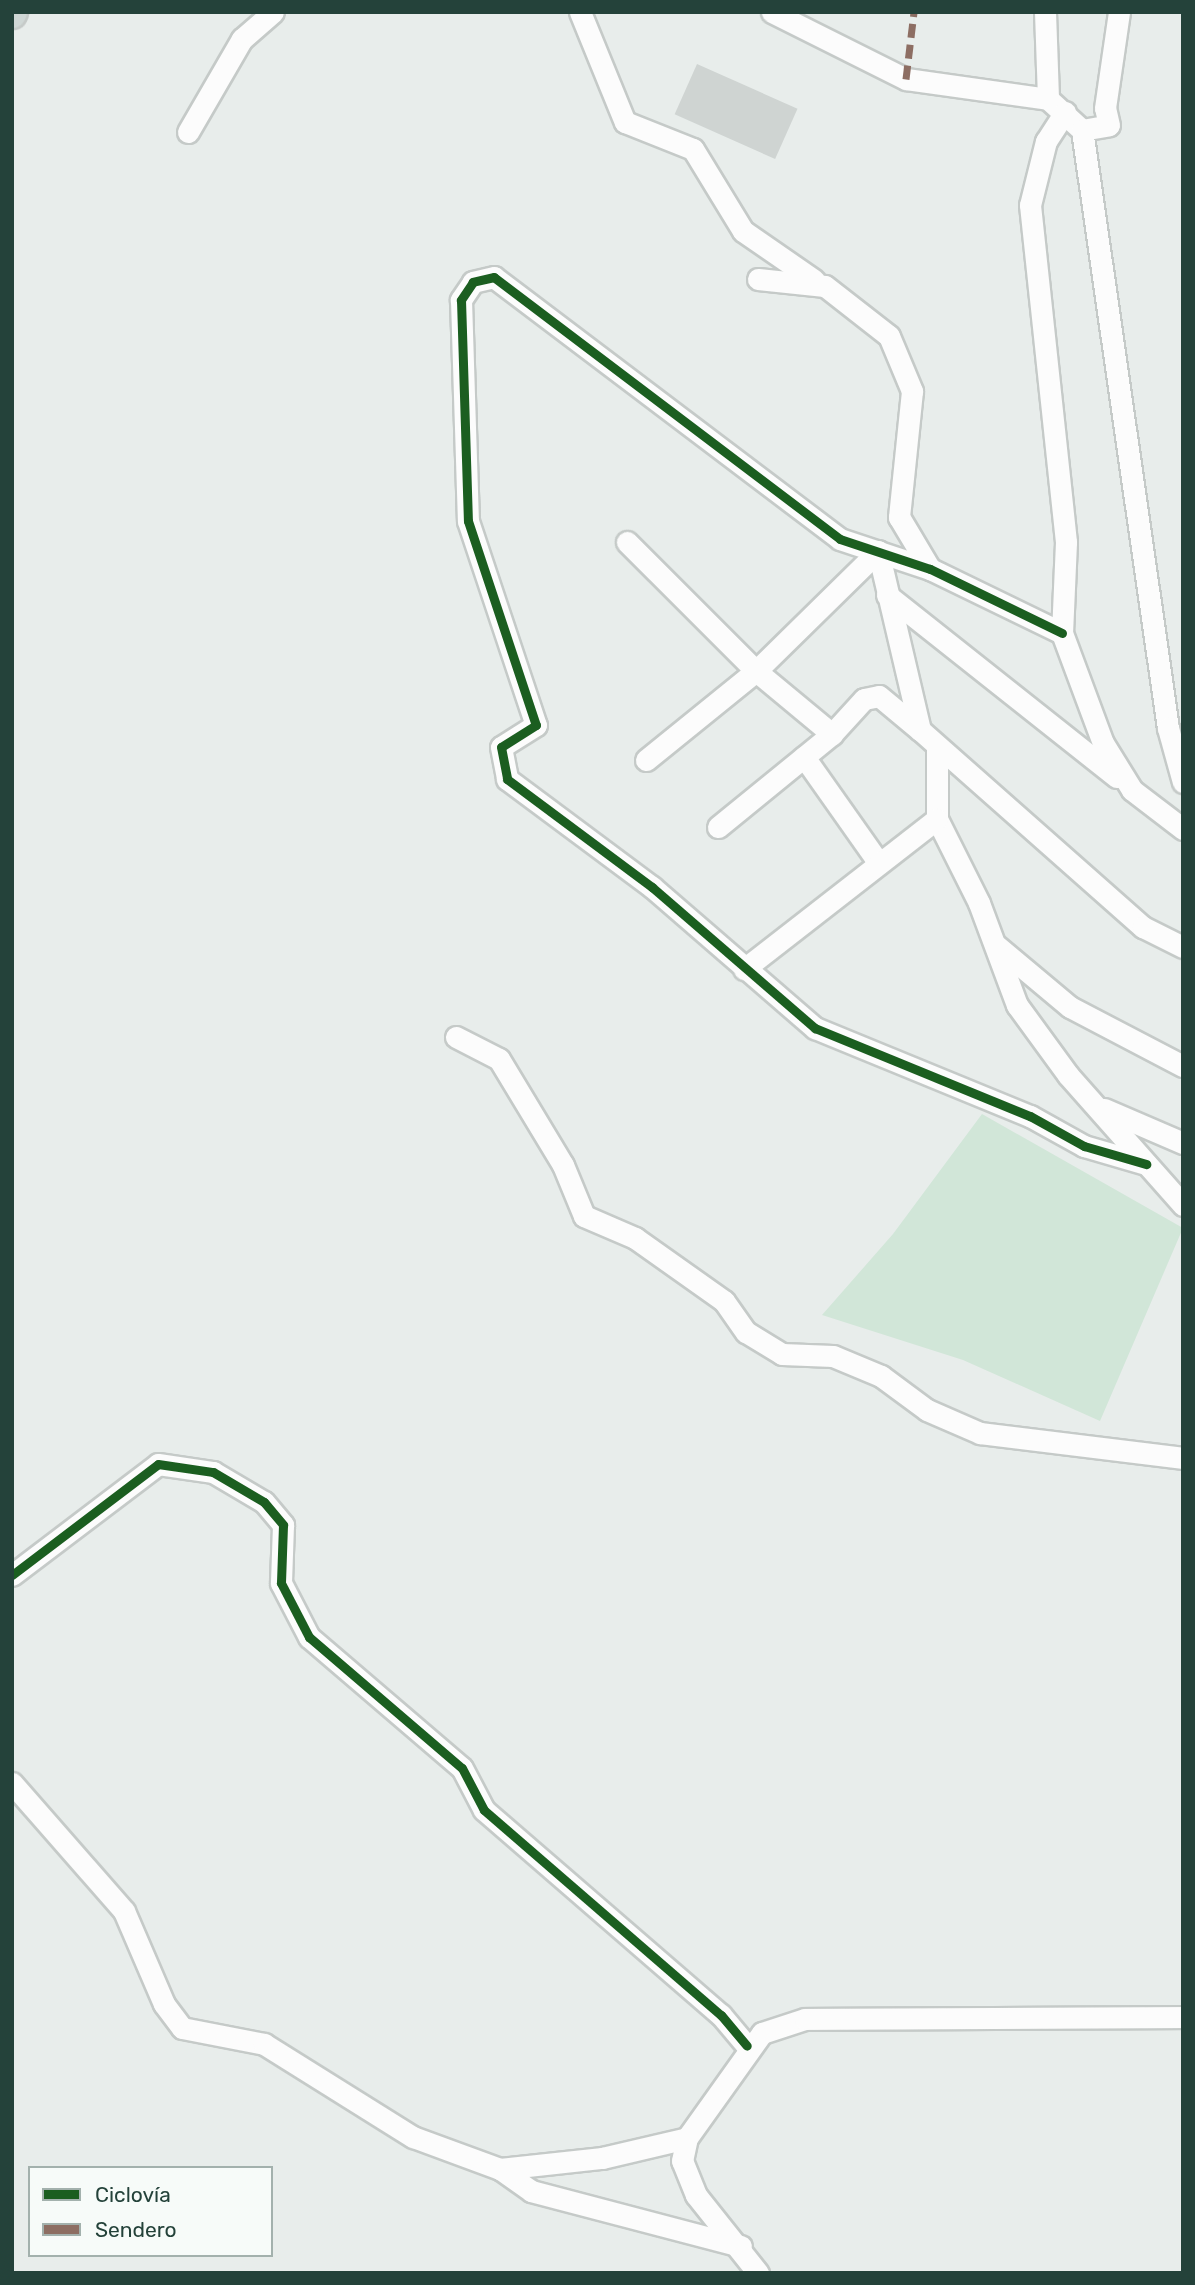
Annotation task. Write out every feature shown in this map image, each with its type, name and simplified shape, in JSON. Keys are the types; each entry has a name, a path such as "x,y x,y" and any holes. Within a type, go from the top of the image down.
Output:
{"street":[{"path":"188,132 242,39 273,12"},
{"path":"580,12 625,122 694,149 743,231 825,286 889,336 906,367 912,418 897,491 899,517 930,569"},
{"path":"772,12 906,79 1048,99 1082,130 1168,728 1183,782"},
{"path":"1045,12 1048,99"},
{"path":"1082,130 1109,125 1110,59 1119,12"},
{"path":"1065,112 1046,142 1030,205 1066,542 1062,633 1103,743 1132,790"},
{"path":"1062,633 930,569 840,538 494,277 473,282 461,300 468,521 536,724 501,747 507,779 652,887 814,1028 1030,1116 1084,1146 1146,1164"},
{"path":"758,279 825,286"},
{"path":"627,542 756,671 832,734"},
{"path":"646,760 756,671 878,551"},
{"path":"878,551 920,730"},
{"path":"887,595 1183,829"},
{"path":"718,827 832,734 850,710 879,696 920,730 937,750 1143,927 1183,947"},
{"path":"937,750 937,819 997,946 1017,1005 1098,1107 1183,1205"},
{"path":"804,757 878,862"},
{"path":"744,969 878,862 937,819"},
{"path":"997,946 1070,1007 1183,1066"},
{"path":"456,1037 499,1059 563,1164 584,1216 635,1238 724,1301 746,1332 782,1354 833,1356 881,1376 927,1409 980,1433 1183,1458"},
{"path":"1098,1107 1183,1143"},
{"path":"12,1575 158,1464 213,1472 264,1502 283,1525 281,1583 309,1637 462,1768 484,1810 721,2015 747,2046"},
{"path":"12,1783 124,1911 164,2004 182,2028 264,2044 413,2137 500,2169 531,2191 741,2246"},
{"path":"758,2273 741,2246 688,2181 682,2161 687,2138 747,2046 778,2025 805,2019 1183,2017"},
{"path":"500,2169 590,2160 687,2138"}],"green space":[{"path":"982,1114 1183,1228 1100,1421 963,1360 822,1315 893,1234"}],"building":[{"path":"697,64 797,109 775,159 675,114"}],"marked path":[{"path":"906,79 914,12"}],"cycle path":[{"path":"1062,633 930,569 840,539 494,277 473,282 461,300 468,521 536,725 501,747 507,779 652,887 815,1028 1030,1116 1084,1146 1146,1164"},
{"path":"12,1575 158,1464 213,1472 264,1502 283,1525 281,1583 309,1637 462,1768 484,1810 721,2015 747,2046"}]}
